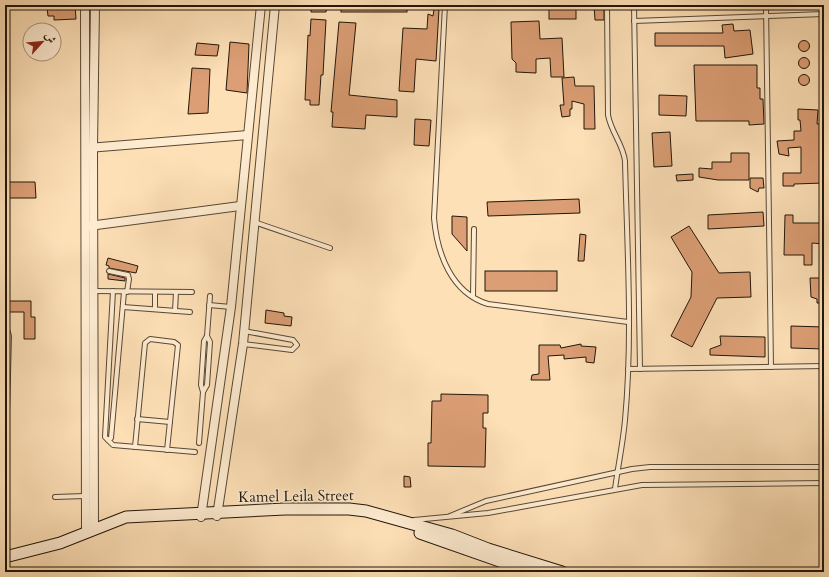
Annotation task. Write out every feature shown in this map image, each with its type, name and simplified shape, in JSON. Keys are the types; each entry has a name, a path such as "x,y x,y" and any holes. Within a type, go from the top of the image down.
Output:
{"street":[{"path":"202,514 230,316 261,5"},
{"path":"218,514 244,331 253,222 275,5"},
{"path":"83,6 97,6 93,148 95,500 90,530 85,498 83,6"},
{"path":"259,33 272,34"},
{"path":"251,103 265,104"},
{"path":"84,149 248,134 262,131"},
{"path":"248,134 261,140"},
{"path":"84,226 240,206"},
{"path":"84,211 94,211"},
{"path":"239,218 253,222"},
{"path":"234,280 248,282"},
{"path":"84,292 94,291"},
{"path":"230,316 245,319"},
{"path":"5,330 7,336 5,412"},
{"path":"85,498 95,500"},
{"name":"Kamel Leila Street","path":"218,514 285,509 366,510 406,521 562,572"},
{"name":"Kamel Leila Street","path":"5,557 60,543 126,517 202,514 355,514 389,522 530,572"},
{"path":"389,522 406,521"}],"lane":[{"path":"445,5 434,225 438,244 451,276 460,287 473,298 488,304 628,322"},
{"path":"608,5 608,115 612,131 621,145 625,161 628,322 628,369 625,420 615,490"},
{"path":"634,5 640,369"},
{"path":"766,5 771,367"},
{"path":"634,21 824,14"},
{"path":"253,222 330,248"},
{"path":"473,298 474,229"},
{"path":"108,440 111,438 123,307 129,279 128,275 109,271"},
{"path":"94,291 192,292"},
{"path":"113,291 105,437 112,446 195,452"},
{"path":"155,292 155,309"},
{"path":"175,311 176,292"},
{"path":"199,443 203,392 207,385 210,342 207,336 210,296"},
{"path":"209,305 231,307"},
{"path":"123,307 190,312"},
{"path":"242,344 292,350 297,345 293,340 244,331"},
{"path":"135,447 145,342 150,340 174,342 177,343 178,347 167,450"},
{"path":"628,369 824,366"},
{"path":"107,385 116,386"},
{"path":"137,419 170,422"},
{"path":"447,518 486,501 618,472 650,468 824,467"},
{"path":"406,521 488,513 652,484 824,483"},
{"path":"55,497 85,498"}],"building":[{"path":"58,5 75,5 76,19 54,20 54,16 48,16 47,8 58,7"},
{"path":"311,5 327,5 326,12 311,12"},
{"path":"341,5 407,5 407,12 341,12"},
{"path":"549,5 576,5 576,19 549,19"},
{"path":"594,5 604,5 604,20 595,20"},
{"path":"434,9 439,9 436,61 416,59 414,92 399,91 403,28 427,29 428,14 433,16"},
{"path":"311,19 326,20 323,75 321,75 319,105 310,105 310,100 305,100 308,35 310,36"},
{"path":"539,21 540,39 562,38 564,77 551,77 550,58 536,59 536,73 516,72 516,63 512,59 511,22"},
{"path":"339,22 356,23 349,95 397,100 397,117 366,115 365,129 332,127 333,112 331,112"},
{"path":"733,24 734,31 750,30 753,54 725,58 724,46 655,46 655,33 723,33 722,25"},
{"path":"802,41 806,41 808,42 808,50 802,51 799,48 799,44"},
{"path":"230,42 249,44 247,93 226,90"},
{"path":"197,43 219,45 217,56 195,55"},
{"path":"802,58 806,58 808,59 808,67 802,68 799,65 799,61"},
{"path":"694,65 757,65 757,88 760,88 760,99 763,99 764,124 749,125 749,121 696,121"},
{"path":"192,68 210,69 208,113 188,114"},
{"path":"802,75 806,75 808,76 808,84 802,85 799,82 799,78"},
{"path":"574,77 575,86 594,86 595,129 584,129 584,104 572,101 570,116 562,117 560,105 564,105 562,78"},
{"path":"659,95 687,96 686,116 659,115"},
{"path":"798,109 818,110 817,124 824,124 824,183 783,186 783,173 801,173 801,147 788,148 789,156 779,154 777,141 794,140 794,131 801,131 800,120 798,120"},
{"path":"415,119 431,120 429,146 414,145"},
{"path":"670,132 672,166 654,167 652,133"},
{"path":"731,153 749,153 749,180 718,180 699,177 699,168 712,169 712,162 731,162"},
{"path":"693,174 693,180 677,181 676,175"},
{"path":"750,178 763,178 764,188 759,188 758,192 750,188"},
{"path":"5,182 35,182 36,198 5,198"},
{"path":"579,199 580,213 488,216 487,202"},
{"path":"763,212 764,226 708,229 708,215"},
{"path":"785,215 793,215 793,223 824,223 824,244 812,243 812,265 804,265 804,255 784,255"},
{"path":"452,216 467,217 467,251 452,234"},
{"path":"689,226 719,273 750,272 751,297 717,298 692,347 671,336 691,297 692,272 671,237"},
{"path":"580,234 586,235 584,261 578,261"},
{"path":"108,258 138,266 136,273 109,268 109,266 106,265"},
{"path":"485,271 557,271 557,291 485,291"},
{"path":"108,274 125,278 125,281 108,279"},
{"path":"810,278 824,278 824,303 817,303 817,299 811,297"},
{"path":"7,301 31,301 31,317 35,317 35,339 24,339 24,312 7,312"},
{"path":"266,310 284,313 284,316 292,317 291,326 265,323"},
{"path":"791,326 824,327 824,349 791,348"},
{"path":"720,336 765,337 765,357 710,355 710,349 721,345"},
{"path":"581,344 581,346 596,347 594,363 586,362 586,357 564,359 564,355 548,356 550,380 531,380 532,375 539,374 539,345 560,345 561,348"},
{"path":"441,394 488,395 488,413 483,413 483,428 486,428 485,467 428,466 428,443 431,443 432,401 441,401"},
{"path":"404,476 410,477 411,487 404,487"}]}
